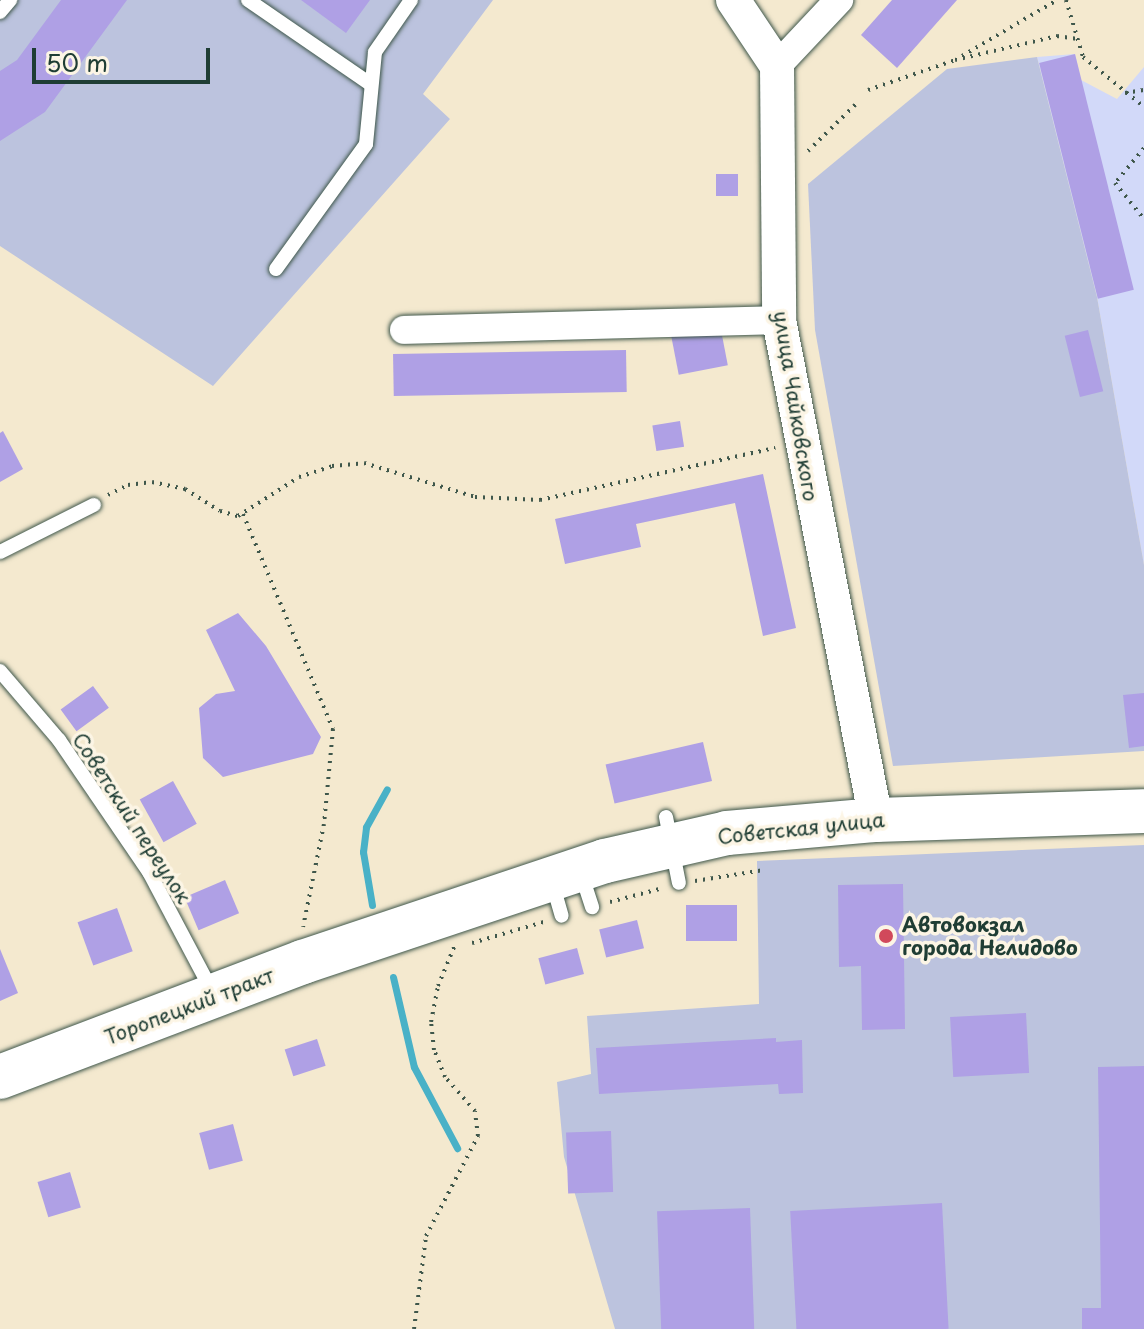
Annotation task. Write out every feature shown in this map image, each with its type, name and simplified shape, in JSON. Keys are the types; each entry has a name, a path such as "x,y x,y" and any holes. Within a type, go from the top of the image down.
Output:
{"main road":[{"name":"Советская улица","path":"377,936 447,912 571,893 673,849 727,833 876,820 1144,811"},
{"name":"Торопецкий тракт","path":"0,1077 377,936"}],"street":[{"path":"733,0 777,66 839,0"},
{"name":"улица Чайковского","path":"777,66 779,320 876,820"},
{"path":"404,330 779,320"}],"lane":[{"path":"0,12 10,0"},
{"path":"248,0 370,84"},
{"path":"276,269 366,144 372,121 370,84 375,52 411,0"},
{"path":"0,552 94,505"},
{"name":"Советский переулок","path":"0,671 59,740 149,872 215,997"}],"path":[{"path":"955,60 1057,0"},
{"path":"1066,0 1083,57 1123,93 1144,107"},
{"path":"868,90 955,60 1057,36 1078,39"},
{"path":"1123,93 1144,90"},
{"path":"777,180 857,103"},
{"path":"1144,148 1115,183 1144,219"},
{"path":"94,505 120,488 152,482 185,489 220,511 243,514 299,477 332,466 378,466 475,497 540,500 801,443"},
{"path":"243,514 333,729 319,861 301,936"},
{"path":"414,1329 426,1236 478,1136 475,1111 445,1077 434,1050 431,1022 438,986 456,943 447,912"}],"shaded area":[{"path":"0,0 493,0 423,94 450,119 213,386 0,246"},
{"path":"1075,54 1081,80 1117,99 1144,67 1144,565 1097,297 1037,57"},
{"path":"1037,57 1097,297 1144,565 1144,751 893,766 815,330 808,184 947,69"},
{"path":"1144,845 1144,1329 615,1329 564,1157 557,1082 591,1074 587,1016 759,1004 757,861"}],"building":[{"path":"61,0 127,0 45,112 0,141 0,71 17,60"},
{"path":"301,0 370,0 346,33"},
{"path":"892,0 957,0 897,68 861,35"},
{"path":"1075,54 1134,290 1098,299 1039,63"},
{"path":"716,174 738,174 738,196 716,196"},
{"path":"720,325 728,365 679,375 671,335"},
{"path":"1088,330 1103,391 1080,397 1065,336"},
{"path":"626,350 627,392 394,396 393,354"},
{"path":"680,421 684,447 656,451 652,425"},
{"path":"3,431 23,469 0,482 0,433"},
{"path":"763,474 796,628 763,636 735,503 636,524 641,547 565,564 555,519"},
{"path":"238,613 266,646 321,737 313,754 223,777 203,758 199,708 216,694 235,691 206,630"},
{"path":"93,686 109,708 77,731 61,710"},
{"path":"1144,693 1144,746 1129,748 1123,695"},
{"path":"703,742 712,781 615,803 606,764"},
{"path":"173,781 197,824 164,842 140,799"},
{"path":"225,880 239,913 199,930 184,897"},
{"path":"903,884 905,1029 862,1030 861,966 839,967 838,885"},
{"path":"686,905 737,905 737,941 686,941"},
{"path":"117,908 133,951 93,966 78,922"},
{"path":"637,920 644,948 606,958 599,929"},
{"path":"577,948 584,974 545,984 538,958"},
{"path":"0,949 18,993 0,1001"},
{"path":"1026,1013 1029,1073 953,1077 950,1017"},
{"path":"776,1038 776,1042 802,1040 803,1093 779,1094 778,1084 599,1094 596,1048"},
{"path":"317,1039 326,1066 293,1076 285,1050"},
{"path":"1144,1066 1144,1329 1082,1329 1082,1308 1101,1308 1098,1067"},
{"path":"233,1124 243,1161 209,1170 199,1133"},
{"path":"611,1131 613,1192 568,1194 566,1133"},
{"path":"70,1172 81,1207 48,1217 37,1182"},
{"path":"942,1203 949,1329 796,1329 790,1211"},
{"path":"750,1208 754,1329 661,1329 657,1211"}],"waterway":[{"path":"372,905 363,852 366,827 387,789"},
{"path":"393,977 414,1067 457,1148"}],"place":[{"name":"Автовокзал города Нелидово","path":"886,936"}]}
